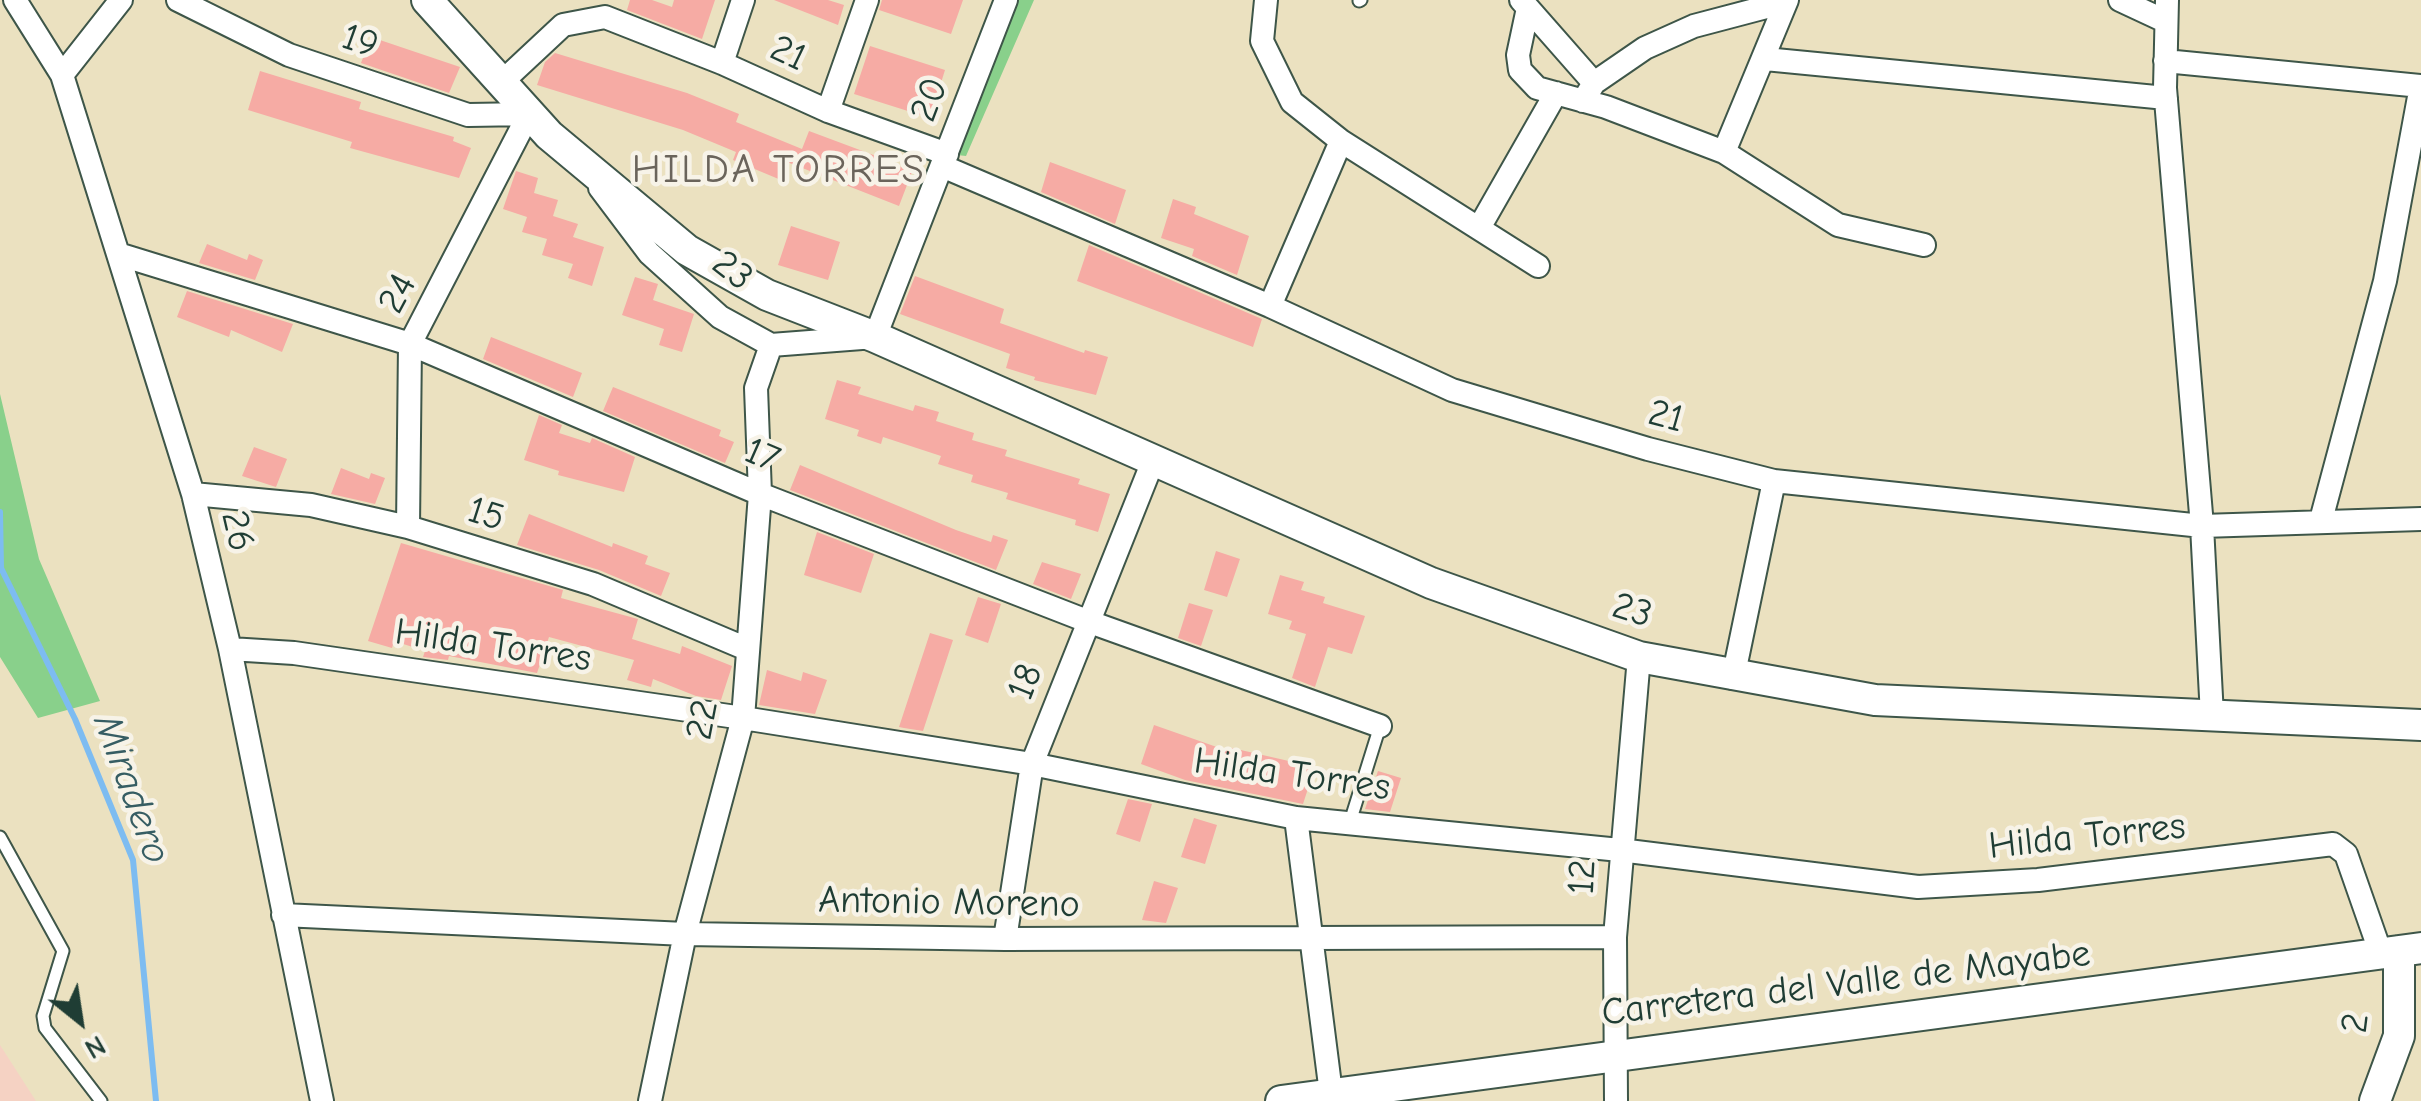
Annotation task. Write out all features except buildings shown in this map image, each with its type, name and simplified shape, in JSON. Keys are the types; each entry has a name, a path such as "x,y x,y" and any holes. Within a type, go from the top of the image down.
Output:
{"street":[{"name":"26","path":"15,0 62,75 192,494 230,650 322,1101"},
{"path":"62,75 121,0"},
{"name":"19","path":"178,0 289,55 468,115 529,114"},
{"name":"23","path":"427,0 529,114 586,168 688,250 767,295 875,337 1431,582 1639,658 1734,678 1875,700 2421,726"},
{"path":"722,62 743,0"},
{"path":"828,111 867,0"},
{"name":"20","path":"875,337 1006,0"},
{"path":"1266,0 1262,40 1292,102 1341,141 1538,266"},
{"path":"2120,0 2166,11 2166,98 2202,526 2212,716"},
{"path":"1724,152 1786,1"},
{"path":"1588,92 1645,48 1694,26 1786,1"},
{"path":"1524,4 1588,92"},
{"path":"1524,4 1520,70 1537,88 1556,93 1588,92 1724,152 1838,225 1924,245"},
{"name":"21","path":"503,81 562,25 607,8 1452,390 1648,450 1774,481 2202,526 2421,520"},
{"path":"1765,59 2166,98"},
{"path":"2165,60 2421,86 2385,281 2321,520"},
{"path":"1480,228 1556,93"},
{"name":"24","path":"408,527 410,344 529,114"},
{"path":"1270,306 1341,141"},
{"name":"23","path":"586,168 648,254 720,317 770,345 875,337"},
{"name":"17","path":"118,254 410,344 760,494 1087,621 1380,726"},
{"name":"22","path":"650,1101 685,934 743,718 760,494 756,388 770,345"},
{"name":"18","path":"1006,939 1032,764 1153,461"},
{"path":"1734,678 1774,481"},
{"name":"15","path":"192,494 311,505 408,527 593,584 747,649"},
{"name":"Hilda Torres","path":"230,650 294,653 743,718 1032,764 1296,818 1620,850 1918,887 2038,880 2333,844 2346,854"},
{"name":"12","path":"1616,1101 1615,937 1639,658"},
{"path":"1296,818 1332,1097"},
{"name":"2","path":"2346,854 2401,951 2399,1036 2375,1101"},
{"name":"Antonio Moreno","path":"283,915 685,934 1006,939 1615,937"},
{"name":"Carretera del Valle de Mayabe","path":"1281,1101 2401,951"}],"lane":[{"path":"1350,822 1380,726"},
{"path":"0,837 63,950 46,1006 45,1028 65,1060 101,1101"}],"shaded area":[{"path":"0,1045 36,1101 0,1101"}],"green space":[{"path":"1014,0 1034,0 966,156 957,155"},
{"path":"0,394 39,559 100,701 38,718 0,657"}],"waterway":[{"name":"Miradero","path":"0,512 1,568 75,719 133,860 156,1101"}],"district":[{"name":"HILDA TORRES","path":"779,171"}]}
